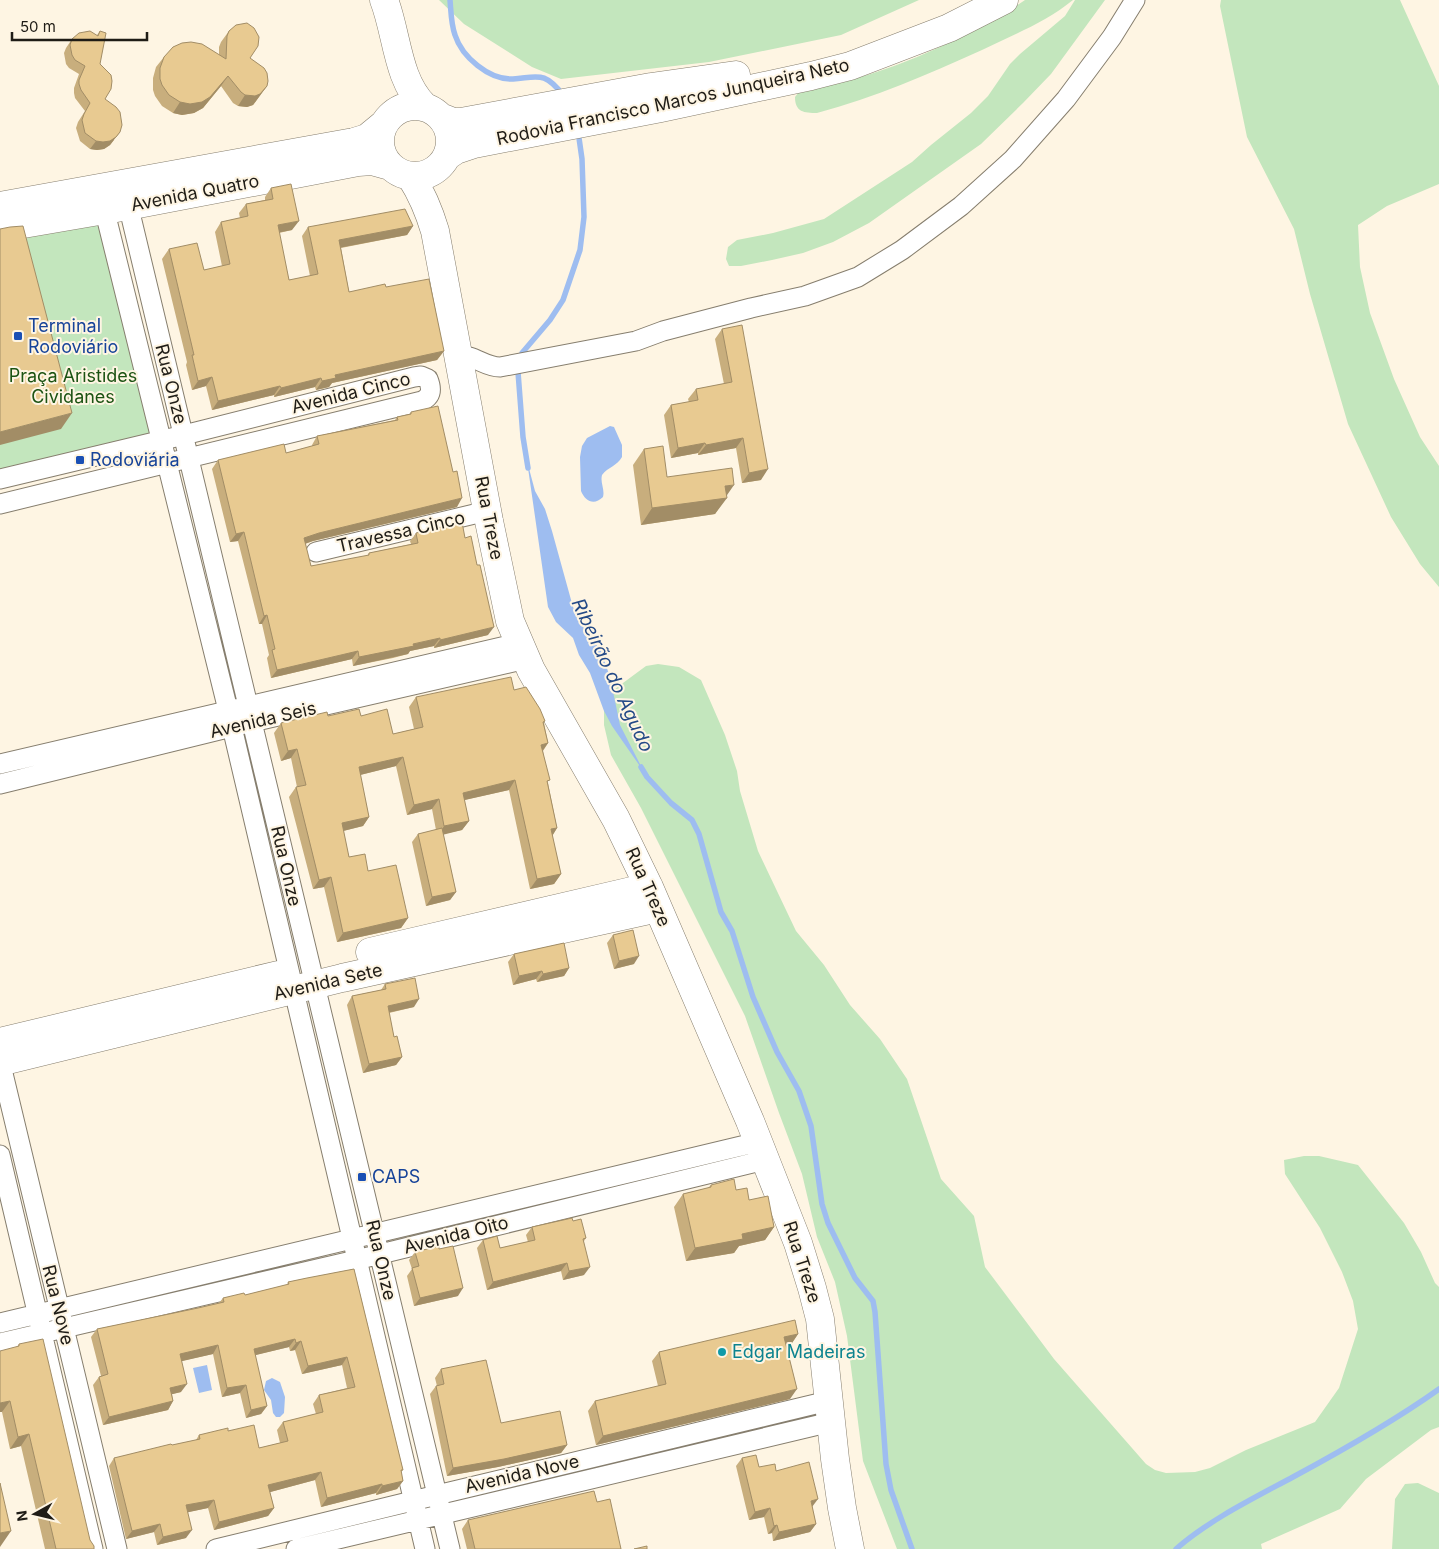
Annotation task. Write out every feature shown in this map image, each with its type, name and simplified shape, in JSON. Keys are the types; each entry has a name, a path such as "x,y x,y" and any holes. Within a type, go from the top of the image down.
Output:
{"street":[{"path":"384,0 398,53 418,101 447,125 450,134 450,147 444,161 432,172 421,176 401,171 382,154 380,148 380,136 395,104 398,53"},
{"name":"Rodovia Francisco Marcos Junqueira Neto","path":"444,161 464,146 499,127 597,108 650,87 860,57 900,48 949,28 1004,0"},
{"path":"458,356 471,356 485,364 500,367 636,341 742,310 805,296 858,277 902,250 961,206 1013,158 1066,99 1112,37 1135,0"},
{"path":"387,119 398,109 410,105 433,112"},
{"name":"Rodovia Francisco Marcos Junqueira Neto","path":"433,112 453,122 499,127"},
{"name":"Avenida Quatro","path":"0,206 113,196 241,173 367,138 387,119"},
{"name":"Avenida Quatro","path":"241,173 372,161 401,171"},
{"name":"Rua Treze","path":"435,231 435,204 444,161"},
{"name":"Rua Treze","path":"401,171 419,188 435,231 506,604 522,651 616,819 653,897 798,1243 820,1319 842,1508 850,1549"},
{"name":"Avenida Quatro","path":"0,228 113,196"},
{"name":"Rua Onze","path":"113,196 184,435 188,459 250,714 356,1260 425,1549"},
{"name":"Rua Onze","path":"113,196 167,464 230,718 375,1233 450,1549"},
{"name":"Avenida Cinco","path":"0,479 162,441 414,377 421,376 428,379 431,385 431,394 422,401 0,504"},
{"name":"Travessa Cinco","path":"316,552 487,511"},
{"name":"Avenida Seis","path":"0,784 72,757 230,718 522,651"},
{"name":"Avenida Seis","path":"0,764 72,757"},
{"name":"Avenida Sete","path":"0,1042 302,978 653,897"},
{"name":"Avenida Sete","path":"0,1062 302,978"},
{"name":"Rua Nove","path":"0,1062 117,1549"},
{"name":"Avenida Oito","path":"0,1323 375,1233 761,1151"},
{"name":"Avenida Oito","path":"0,1344 380,1254 761,1151"},
{"name":"Rua Nove","path":"0,1155 93,1549"},
{"name":"Avenida Nove","path":"216,1549 437,1495 830,1412"},
{"name":"Avenida Nove","path":"296,1549 418,1520 830,1412"}],"green space":[{"path":"439,0 919,0 841,35 709,62 561,79 532,67 464,24"},
{"path":"1025,0 1073,0 1041,22 901,85 817,113 801,111 795,102 795,97 798,93 888,68 944,45 979,28"},
{"path":"1075,0 1105,0 1051,74 981,144 869,223 833,242 803,253 741,266 729,266 726,259 728,247 737,240 773,233 824,219 912,162 971,113 988,96 1010,64 1065,16"},
{"path":"1221,0 1400,0 1439,86 1439,184 1387,206 1358,225 1360,267 1370,313 1394,379 1420,437 1439,466 1439,587 1420,564 1391,517 1348,424 1310,294 1294,229 1247,137 1220,6"},
{"name":"Praça Aristides Cividanes","path":"104,210 162,441 0,480 0,228"},
{"path":"658,664 679,667 701,680 725,735 737,771 740,791 758,851 796,931 824,965 850,1005 880,1039 907,1079 941,1179 974,1216 985,1267 1054,1359 1146,1464 1155,1470 1166,1473 1195,1472 1210,1468 1246,1450 1315,1422 1339,1388 1358,1329 1353,1301 1342,1272 1320,1228 1285,1174 1284,1160 1304,1156 1319,1156 1358,1165 1404,1223 1421,1252 1435,1283 1439,1287 1439,1427 1431,1430 1366,1479 1340,1509 1261,1544 1262,1549 897,1549 863,1461 847,1336 835,1282 817,1237 802,1174 745,1016 641,808 611,755 604,725 604,697 646,666"},
{"path":"1418,1483 1439,1493 1439,1549 1392,1549 1395,1499 1405,1484"}],"water":[{"path":"610,426 614,427 622,445 622,457 602,475 603,497 593,502 587,500 581,491 580,457 582,446 587,438"},
{"path":"527,461 535,491 545,509 552,531 573,607 581,624 601,651 610,677 620,725 644,772 612,726 604,711 590,673 579,655 573,638 556,622 548,607"},
{"path":"207,1365 212,1390 199,1393 193,1368"},
{"path":"272,1378 280,1382 285,1397 284,1413 280,1417 276,1417 273,1413 271,1400 264,1390 266,1381"}],"building":[{"path":"247,23 254,28 259,37 258,46 250,58 264,68 267,73 267,86 260,94 255,96 245,95 228,76 210,97 202,102 190,104 180,102 169,95 160,79 160,68 164,57 173,47 191,42 202,44 226,59 229,31 236,25"},
{"path":"90,31 98,36 100,31 106,33 100,64 111,75 112,81 111,89 105,99 120,112 122,125 120,132 110,141 96,141 85,133 82,120 90,103 79,84 85,66 75,60 70,45 72,39 79,33"},
{"path":"291,184 299,221 278,225 289,280 318,274 308,227 405,209 413,226 339,240 349,292 385,284 386,287 429,279 444,351 335,375 336,378 322,381 321,378 218,401 212,377 198,381 192,355 194,355 169,249 197,243 204,270 230,264 221,222 248,216 246,204 273,199 271,188"},
{"name":"Terminal Rodoviário","path":"23,226 72,413 0,432 0,229"},
{"path":"742,325 768,469 749,473 743,438 678,448 671,405 698,400 696,389 732,382 722,329"},
{"path":"438,406 453,472 457,471 462,498 304,538 311,566 418,543 416,533 462,522 465,538 471,536 477,565 480,565 494,627 359,657 358,651 277,670 272,650 275,649 267,615 264,616 244,532 236,534 218,460 284,444 286,453 319,444 317,436 398,420 397,417 411,414 411,412"},
{"path":"663,446 667,477 732,468 734,485 725,486 727,498 652,508 644,449"},
{"path":"511,677 514,690 526,687 545,721 543,722 548,743 541,745 550,780 547,781 557,828 551,829 561,874 537,879 515,780 463,793 469,821 444,826 439,799 414,805 403,757 359,767 369,817 342,823 349,857 365,854 368,871 396,865 408,918 343,933 331,877 319,880 296,787 306,785 297,749 288,751 281,723 327,712 328,716 359,709 361,716 387,709 393,734 423,727 416,697"},
{"path":"442,828 456,892 432,897 418,834"},
{"path":"633,930 639,956 619,961 613,935"},
{"path":"564,943 569,968 543,974 542,971 519,976 514,954"},
{"path":"415,978 419,999 388,1006 394,1037 397,1036 402,1057 369,1064 352,996 386,989 385,984"},
{"path":"734,1179 736,1190 747,1188 749,1200 768,1196 774,1227 742,1234 743,1239 695,1248 683,1194"},
{"path":"572,1218 573,1221 581,1219 586,1238 583,1239 590,1267 569,1271 567,1263 493,1282 483,1240 497,1236 500,1248 535,1240 532,1227"},
{"path":"439,1246 439,1249 453,1246 463,1288 420,1298 412,1268 419,1266 415,1252"},
{"path":"354,1269 403,1470 401,1470 403,1481 382,1486 382,1484 327,1498 321,1472 268,1485 274,1508 219,1522 214,1500 186,1505 192,1530 163,1537 160,1524 132,1531 114,1458 200,1439 199,1435 228,1428 228,1431 254,1425 259,1448 288,1441 283,1422 323,1412 319,1395 355,1387 347,1357 308,1366 301,1341 296,1343 295,1339 254,1349 267,1406 251,1410 246,1385 227,1388 218,1345 180,1354 187,1384 170,1388 173,1401 109,1417 99,1377 108,1374 97,1329 224,1302 223,1298 244,1293 245,1295 289,1284 288,1282"},
{"path":"795,1320 798,1334 784,1337 797,1389 603,1436 595,1401 666,1384 659,1352"},
{"path":"43,1339 90,1540 94,1549 56,1549 29,1434 18,1437 10,1401 0,1403 0,1351 19,1346 19,1344"},
{"path":"486,1360 501,1423 560,1411 567,1445 453,1468 436,1386 444,1384 441,1369"},
{"path":"756,1455 759,1467 775,1464 776,1471 809,1462 818,1499 811,1501 816,1524 779,1532 777,1525 774,1526 770,1508 755,1512 742,1458"},
{"path":"0,1483 11,1531 0,1533"},
{"path":"594,1491 597,1502 610,1499 621,1549 475,1549 468,1520"},
{"path":"647,1546 647,1549 634,1549"}],"waterway":[{"name":"Ribeirão do Agudo","path":"450,0 455,35 464,51 478,66 495,76 504,78 541,77 551,82 563,95"},
{"name":"Ribeirão do Agudo","path":"528,468 523,437 518,372 522,353 550,320 563,300 580,250 584,217 582,159 578,131"},
{"name":"Ribeirão do Agudo","path":"641,767 647,777 671,803 692,820 699,834 721,912 732,931 753,997 777,1052 799,1091 811,1126 822,1204 828,1223 855,1278 873,1301 886,1464 891,1490 912,1549"},
{"path":"1176,1549 1217,1519 1368,1435 1439,1389"}],"place":[{"name":"Terminal Rodoviário","path":"18,336"},
{"name":"Rodoviária","path":"80,460"},
{"name":"CAPS","path":"362,1177"},
{"name":"Edgar Madeiras","path":"722,1352"}]}
